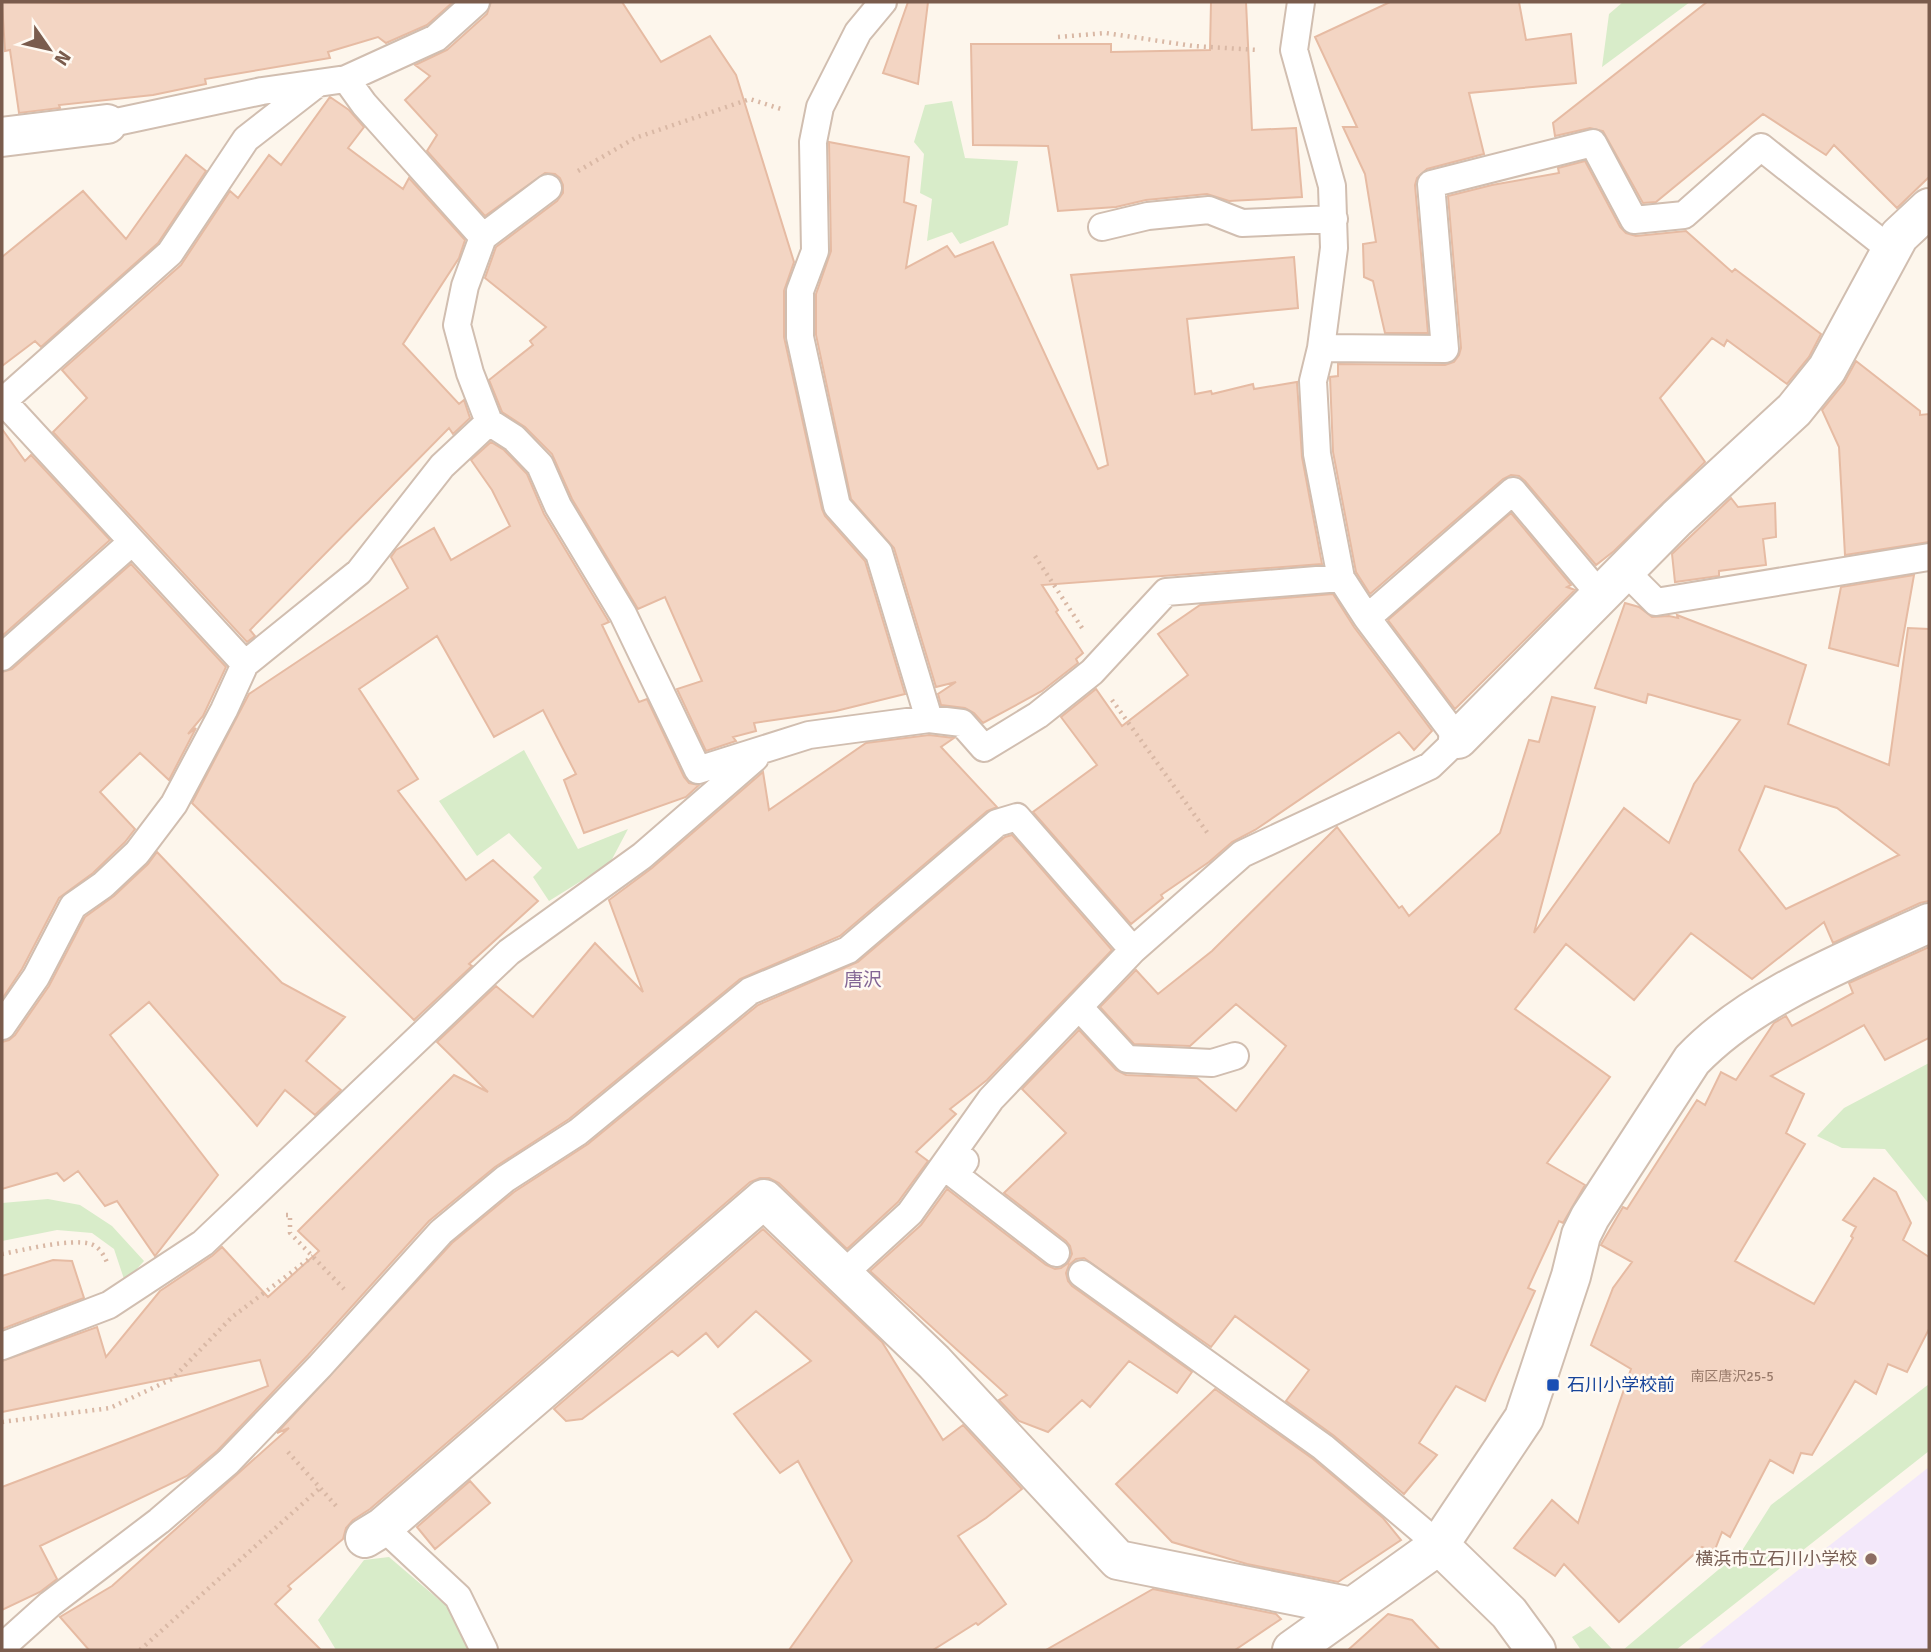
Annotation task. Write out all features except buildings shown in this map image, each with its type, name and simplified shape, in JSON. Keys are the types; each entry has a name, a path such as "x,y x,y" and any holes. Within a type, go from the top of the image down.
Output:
{"street":[{"path":"2,137 107,124"},
{"path":"1458,739 1677,519 1794,410 1827,369 1899,236 1929,208"},
{"path":"1297,1649 1439,1545 1524,1418 1567,1289 1581,1235 1590,1217 1692,1060 1711,1040 1754,1008 1929,923"},
{"path":"374,1533 764,1199 934,1362 1118,1560 1352,1607"},
{"path":"1439,1545 1509,1613 1536,1650"}],"lane":[{"path":"107,124 262,91 346,79 436,38 476,2"},
{"path":"883,2 858,32 820,107 813,142 815,251 800,291 800,337 837,506 879,553 929,719"},
{"path":"843,1275 910,1213 991,1099 1133,950 1230,864 1242,854 1430,766 1458,739 1367,618 1341,578 1317,454 1313,381 1321,348 1334,248 1332,186 1294,50 1301,2"},
{"path":"346,79 364,104 483,237"},
{"path":"245,664 2,402 170,253 246,139 318,83"},
{"path":"1321,348 1445,349 1431,184 1593,143 1634,220 1685,215 1761,147 1891,250"},
{"path":"548,188 483,237 465,286 457,325 470,373 489,422 514,438 540,465 558,506 623,614 698,770 809,735 929,719 962,723 984,748 1038,715 1098,667 1166,592 1341,578"},
{"path":"1102,227 1148,216 1209,210 1242,223 1334,219"},
{"path":"2,1026 36,976 74,906 103,885 137,853 174,804 245,664 359,572 442,466 489,422"},
{"path":"1367,618 1513,491 1613,583 1656,602 1929,557"},
{"path":"2,657 132,542"},
{"path":"2,1346 117,1300 203,1243 509,952 642,856 764,750"},
{"path":"5,1637 159,1521 228,1462 440,1232 505,1179 578,1132 750,991 848,950 997,823 1017,817 1133,950"},
{"path":"1079,1007 1127,1059 1212,1063 1235,1056"},
{"path":"953,1152 965,1161 955,1175 1056,1253"},
{"path":"1082,1274 1323,1447 1439,1545"},
{"path":"374,1533 458,1597 484,1650"}],"path":[{"path":"1058,37 1106,33 1244,51 1294,50"},
{"path":"548,188 635,138 750,99 818,121"},
{"path":"1035,556 1098,667 1230,864"},
{"path":"290,1233 368,1313"},
{"path":"2,1254 62,1243 91,1244 100,1250 107,1261 117,1300"},
{"path":"2,1422 110,1408 172,1379 232,1317 313,1256"},
{"path":"264,1425 320,1488 374,1533"},
{"path":"140,1650 320,1488"}],"shaded area":[{"name":"横浜市立石川小学校","path":"1929,1467 1929,1650 1697,1650"}],"green space":[{"path":"1623,2 1690,2 1602,67 1609,14"},
{"path":"952,101 965,158 1018,161 1008,225 960,244 952,232 927,241 932,199 920,193 924,154 914,142 925,105"},
{"path":"524,750 578,849 628,829 610,863 549,901 533,877 542,868 509,833 477,856 439,801"},
{"path":"1929,1063 1929,1204 1885,1149 1842,1148 1817,1136 1844,1108"},
{"path":"48,1199 80,1205 112,1226 144,1261 125,1282 114,1249 92,1233 57,1230 2,1241 2,1203"},
{"path":"1929,1384 1929,1451 1676,1650 1623,1650 1743,1549 1771,1505"},
{"path":"389,1557 451,1610 468,1650 336,1650 318,1620 364,1560"},
{"path":"1590,1626 1613,1650 1581,1650 1572,1637"}],"place":[{"name":"石川小学校前","path":"1553,1385"},
{"name":"横浜市立石川小学校","path":"1871,1559"}],"district":[{"name":"唐沢","path":"863,979"}]}
